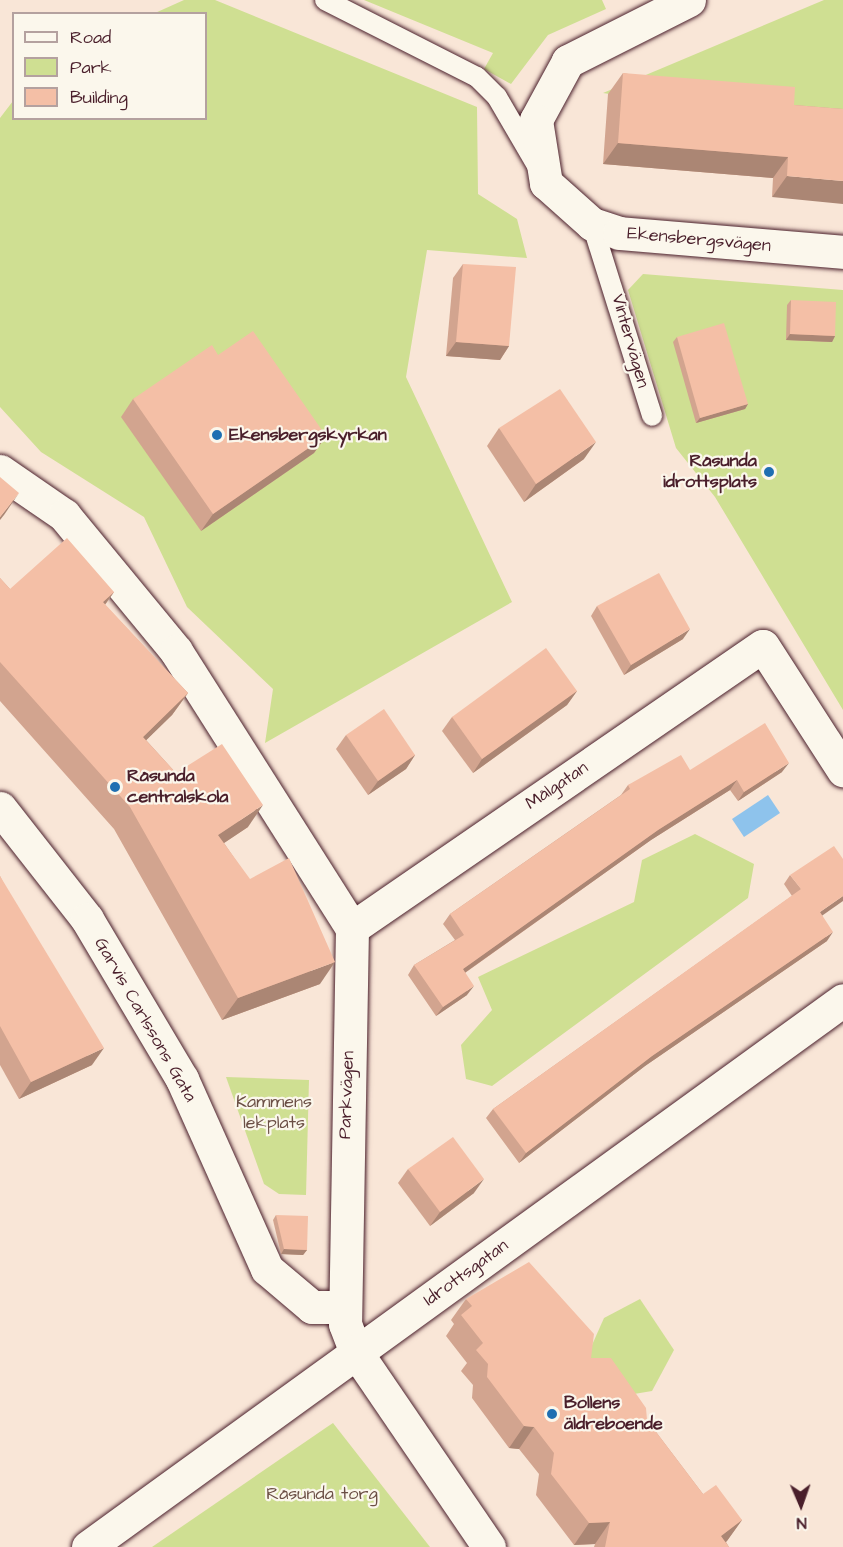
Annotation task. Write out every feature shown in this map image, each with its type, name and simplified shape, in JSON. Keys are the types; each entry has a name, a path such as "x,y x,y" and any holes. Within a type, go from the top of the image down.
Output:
{"street":[{"path":"546,183 536,120 568,61 672,3"},
{"name":"Ekensbergsvägen","path":"546,183 592,224 640,237 843,252"},
{"path":"0,471 64,515 176,651 352,928"},
{"name":"Målgatan","path":"352,928 763,646 843,770"},
{"name":"Garvis Carlssons Gata","path":"0,808 87,919 182,1079 267,1269 312,1307 341,1307"},
{"name":"Parkvägen","path":"352,928 341,1307 357,1352 489,1547"},
{"name":"Idrottsgatan","path":"88,1547 843,1000"}],"lane":[{"name":"Ekensbergsvägen","path":"325,0 477,77 497,97 546,183"},
{"name":"Vintervägen","path":"592,224 609,266 652,417"}],"green space":[{"path":"184,0 215,0 477,107 478,194 517,219 527,258 427,250 406,377 512,602 265,743 273,689 187,607 144,517 41,452 0,407 0,118 12,102 12,120 207,120 207,12 157,12"},
{"path":"364,0 602,0 606,9 548,35 511,84 484,69 493,53"},
{"path":"824,0 843,0 843,131 603,93"},
{"name":"Råsunda idrottsplats","path":"643,274 843,290 843,710 715,497 676,448 628,290"},
{"path":"695,834 754,864 748,898 492,1086 466,1079 461,1045 492,1010 478,977 634,902 642,860"},
{"name":"Kammens lekplats","path":"226,1077 309,1080 306,1195 279,1194 264,1184"},
{"path":"640,1299 674,1350 652,1391 616,1397 588,1354 604,1318"},
{"name":"Råsunda torg","path":"333,1423 430,1547 152,1547 327,1427"}],"water":[{"path":"768,795 780,813 744,837 732,819"}],"building":[{"path":"623,73 795,87 794,105 843,109 843,181 787,176 788,157 618,143"},
{"path":"463,264 516,267 509,346 456,342"},
{"path":"791,300 836,302 835,336 790,334"},
{"path":"724,323 748,404 700,418 677,337"},
{"name":"Ekensbergskyrkan","path":"253,331 326,436 213,514 133,399 212,345 218,355"},
{"path":"560,389 596,442 536,484 499,428"},
{"path":"0,477 19,493 0,517"},
{"name":"Råsunda centralskola","path":"67,538 114,592 103,602 188,693 143,737 176,773 222,744 263,805 218,835 250,879 289,858 335,962 238,998 130,807 0,662 0,578 10,589"},
{"path":"659,573 690,629 631,665 597,606"},
{"path":"546,648 577,691 482,759 452,717"},
{"path":"384,709 415,755 378,781 346,735"},
{"path":"765,723 789,763 744,792 737,780 658,830 463,969 474,986 443,1007 414,965 464,935 450,914 630,789 628,785 681,755 690,770"},
{"path":"834,846 843,859 843,896 820,912 833,932 652,1056 526,1153 493,1109 801,889 790,875"},
{"path":"0,876 104,1048 31,1082 0,1026"},
{"path":"453,1137 484,1179 440,1212 408,1169"},
{"path":"276,1215 308,1216 307,1250 284,1249"},
{"name":"Bollens äldreboende","path":"529,1262 594,1334 591,1358 611,1358 646,1408 647,1420 703,1494 716,1485 742,1520 721,1536 729,1547 605,1547 610,1522 589,1523 551,1474 554,1453 534,1427 524,1426 487,1377 488,1364 476,1350 483,1343 461,1315 472,1306 466,1299"}],"place":[{"name":"Ekensbergskyrkan","path":"217,435"},
{"name":"Råsunda idrottsplats","path":"769,472"},
{"name":"Råsunda centralskola","path":"115,787"},
{"name":"Bollens äldreboende","path":"552,1414"}]}
